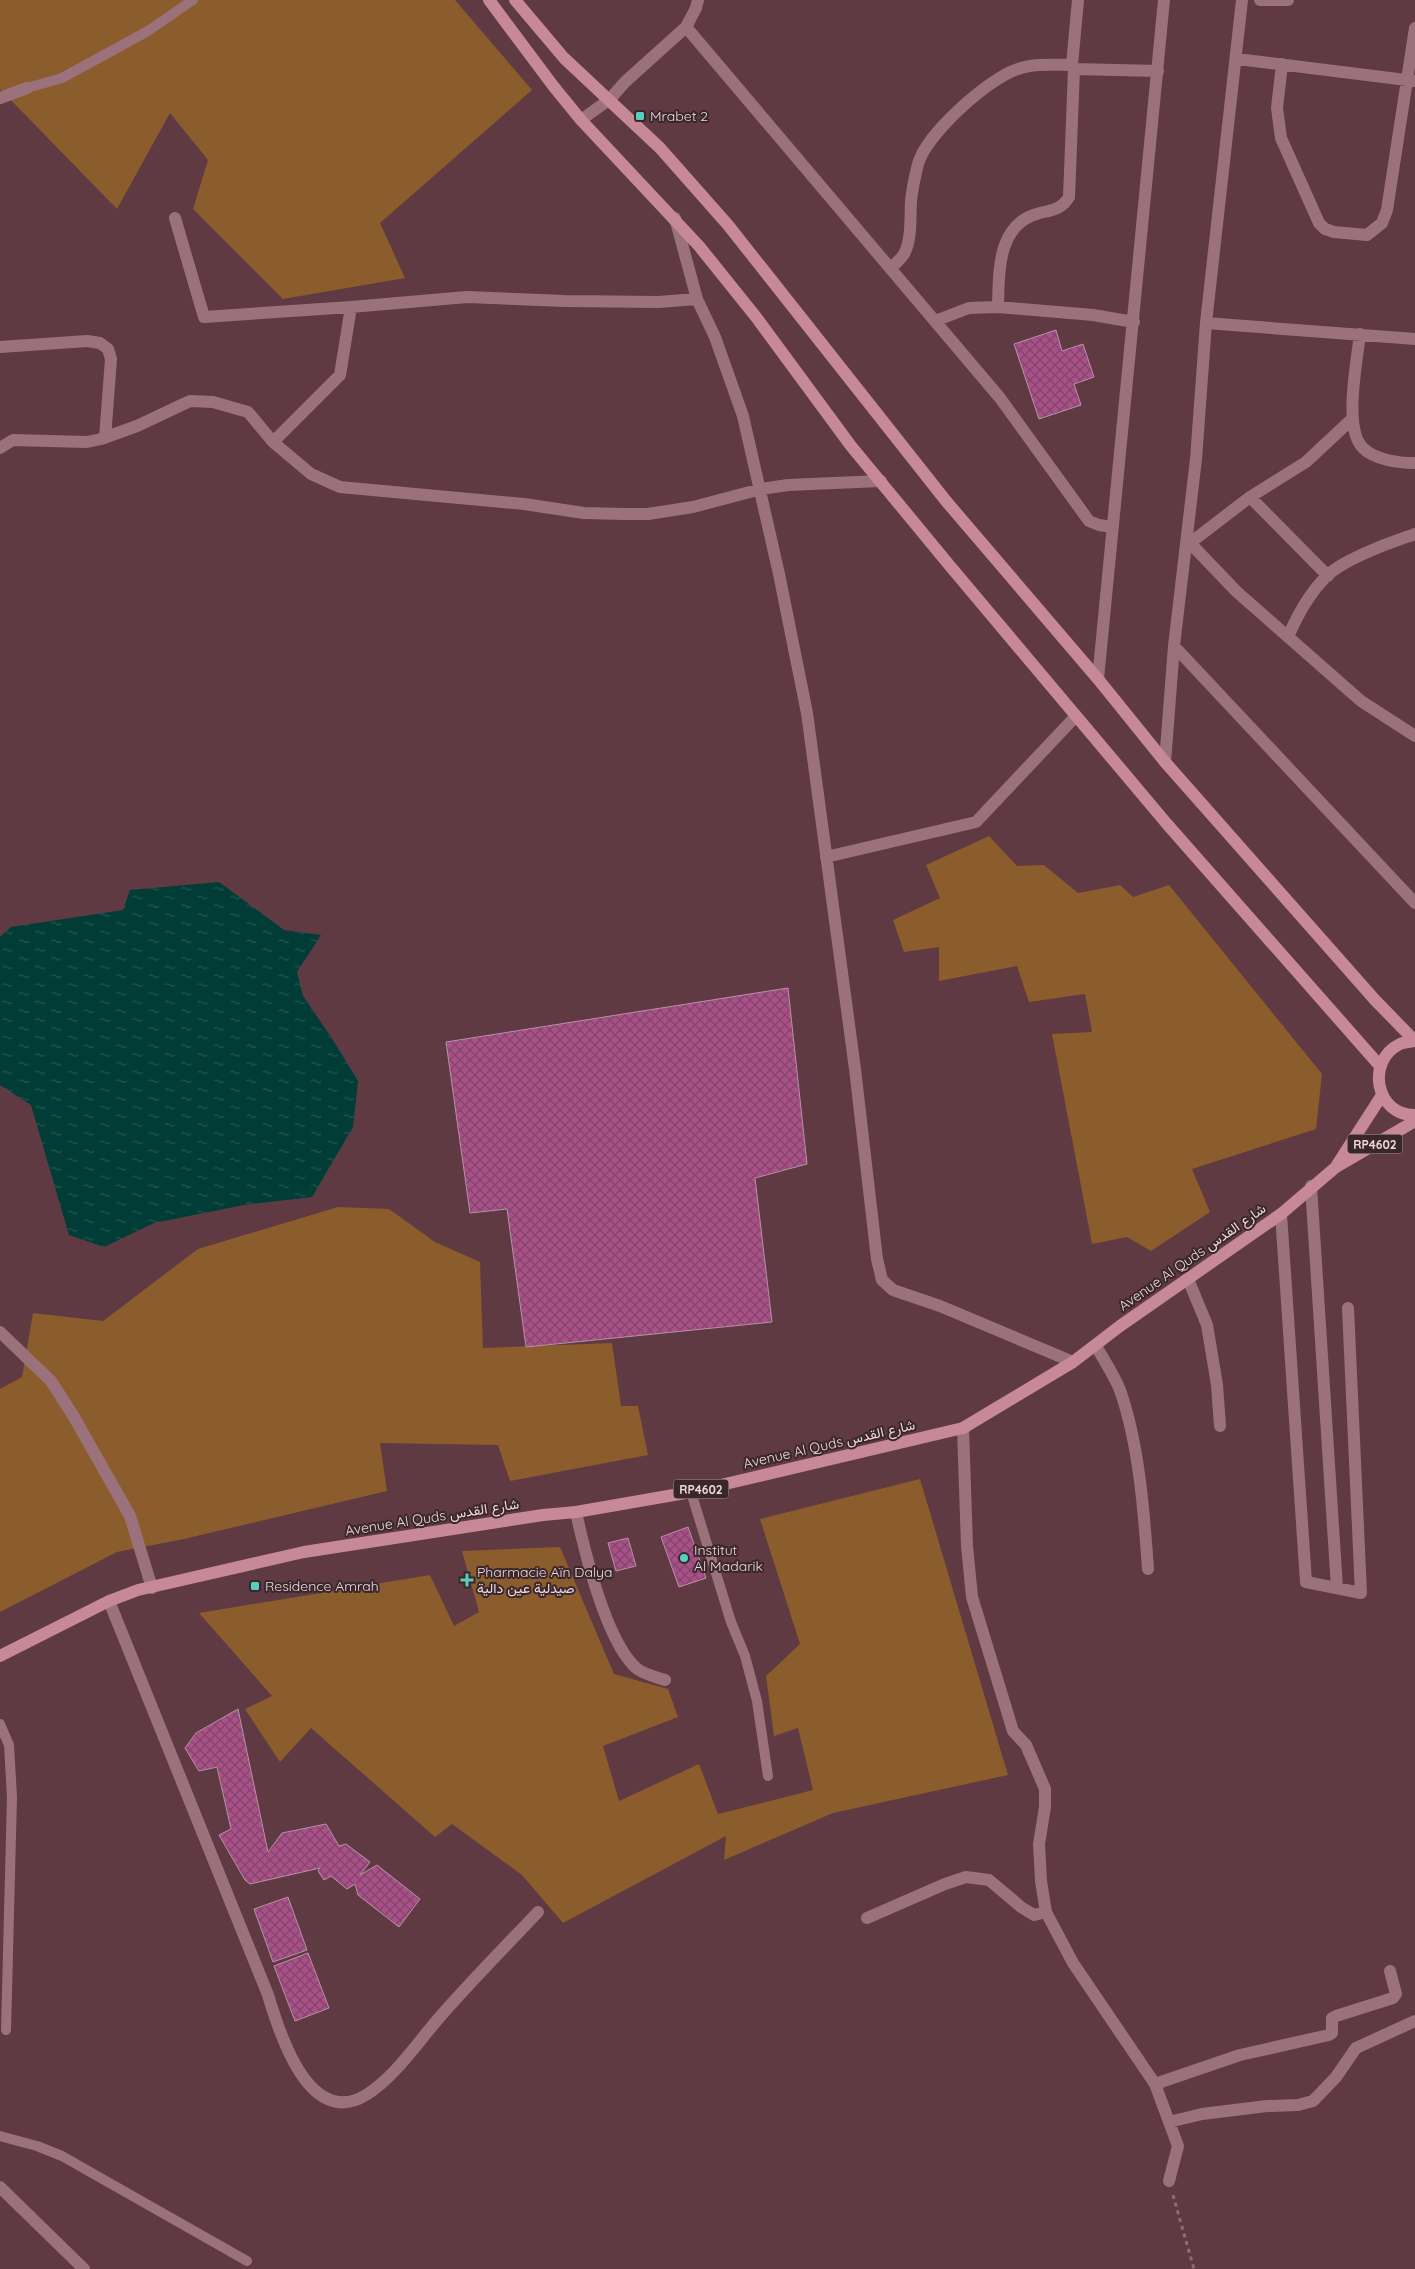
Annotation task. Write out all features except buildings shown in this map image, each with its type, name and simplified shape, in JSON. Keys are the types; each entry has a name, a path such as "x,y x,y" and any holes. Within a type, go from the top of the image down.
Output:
{"main road":[{"path":"488,0 581,120 675,218 699,246 756,318 817,403 1076,716 1308,987 1380,1066"},
{"path":"515,0 564,58 610,99 660,148 728,225 940,494 1098,679 1165,762 1358,978 1375,1000 1415,1041"},
{"path":"1382,1095 1378,1076 1380,1066 1388,1053 1400,1044 1415,1041"},
{"name":"Avenue Al Quds شارع القدس","path":"1336,1167 1382,1095"},
{"name":"RP4602","path":"1382,1095 1392,1108 1408,1116 1415,1115"},
{"name":"Avenue Al Quds شارع القدس","path":"0,1656 109,1601 152,1588 304,1552 543,1515 576,1512 691,1492 963,1428 1073,1362 1120,1326 1281,1214 1311,1186 1336,1167 1415,1121"}],"street":[{"path":"581,120 610,99 624,82 686,26 696,8 698,0"},
{"path":"998,307 999,272 1005,243 1010,232 1023,219 1060,207 1069,197 1073,67 1078,0"},
{"path":"1098,679 1164,0"},
{"path":"1165,762 1174,646 1188,542 1196,460 1206,322 1242,0"},
{"path":"1260,0 1288,0"},
{"path":"686,26 1000,398 1089,521 1113,527"},
{"path":"1282,64 1277,108 1278,125 1287,154 1319,223 1334,232 1367,235 1382,223 1386,210 1411,80 1415,28"},
{"path":"1237,58 1411,80"},
{"path":"891,268 904,254 910,227 913,192 919,161 927,145 977,94 1004,75 1030,66 1158,71"},
{"path":"0,98 27,88"},
{"path":"175,218 204,317 351,307 467,296 658,302 697,299"},
{"path":"675,218 697,299 730,375 743,416 761,489 807,713 855,1069 877,1259 882,1280 886,1286 904,1295 948,1309 1073,1362"},
{"path":"272,442 340,375 351,307"},
{"path":"935,321 969,308 998,307 1093,315 1134,322"},
{"path":"1206,322 1415,338"},
{"path":"1360,334 1352,419 1356,437 1363,448 1385,459 1415,463"},
{"path":"0,347 87,341 100,343 108,349 111,359 105,438"},
{"path":"0,440 87,442 105,438 137,426 190,401 213,402 248,412 272,442 311,474 340,487 524,504 584,513 648,514 670,511 761,489 808,484 881,482"},
{"path":"1188,542 1250,497 1306,462 1352,419"},
{"path":"0,448 13,440"},
{"path":"1250,497 1328,576"},
{"path":"1288,637 1298,614 1328,576 1339,566 1388,543 1415,534"},
{"path":"1188,542 1237,592 1361,701 1415,736"},
{"path":"1174,646 1415,903"},
{"path":"826,857 976,822 1076,716"},
{"path":"1311,1186 1337,1588"},
{"path":"1281,1214 1306,1582 1361,1593 1348,1308"},
{"path":"1188,1279 1207,1324 1217,1385 1220,1426"},
{"path":"0,1332 50,1381 74,1417 130,1516 152,1588"},
{"path":"1096,1346 1120,1389 1130,1429 1144,1511 1148,1569"},
{"path":"963,1428 966,1546 972,1597 1014,1731 1026,1745 1045,1789 1045,1808 1040,1844 1041,1881 1046,1912 1073,1963 1155,2084 1178,2146 1169,2181"},
{"path":"576,1512 587,1563 623,1654 638,1670 665,1680"},
{"path":"109,1601 268,1994 280,2035 311,2088 329,2099 342,2102 366,2095 390,2075 447,2009 538,1912"},
{"path":"867,1918 945,1884 966,1877 989,1880 1021,1908 1034,1914 1046,1912"},
{"path":"1155,2084 1240,2055 1329,2035 1332,2033 1332,2020 1336,2016 1394,1998 1396,1990 1390,1972"},
{"path":"1169,2122 1202,2114 1267,2106 1298,2105 1313,2101 1336,2077 1356,2048 1415,2021"},
{"path":"0,2187 84,2269"}],"lane":[{"path":"27,88 62,78 148,31 193,0"},
{"path":"691,1492 731,1622 748,1665 757,1701 768,1776"},
{"path":"0,1724 9,1745 12,1797 6,2030"},
{"path":"0,2136 37,2146 62,2156 247,2261"}],"path":[{"path":"1169,2181 1194,2269"}],"shaded area":[{"path":"0,0 455,0 532,90 380,223 405,278 283,299 193,209 208,160 170,113 117,209 0,89"},
{"path":"989,836 1017,866 1044,865 1078,893 1120,885 1133,897 1169,885 1322,1074 1316,1129 1192,1169 1210,1212 1151,1251 1127,1237 1092,1244 1052,1034 1092,1032 1085,994 1029,1002 1017,966 939,981 939,947 904,952 893,920 940,898 926,865"},
{"path":"338,1207 389,1209 435,1242 480,1262 483,1348 612,1343 621,1406 638,1406 648,1455 510,1481 498,1445 380,1443 387,1491 184,1539 117,1552 0,1612 0,1389 22,1377 33,1313 103,1321 198,1249"},
{"path":"920,1479 1008,1775 833,1813 724,1860 726,1836 563,1923 522,1875 452,1824 435,1837 311,1728 280,1762 245,1709 272,1696 199,1613 430,1575 454,1626 479,1612 462,1551 560,1547 614,1674 668,1689 678,1717 603,1746 619,1801 699,1764 718,1814 813,1790 798,1728 774,1736 766,1676 800,1644 760,1519"}],"water":[{"path":"219,882 284,930 321,935 297,972 303,996 358,1081 353,1127 312,1197 244,1205 154,1223 104,1247 69,1235 31,1105 0,1085 0,937 11,927 123,910 130,890"}],"place":[{"name":"Mrabet 2","path":"640,116"},
{"name":"Institut Al Madarik","path":"684,1558"},
{"name":"Pharmacie Aïn Dalya صيدلية عين دالية","path":"467,1580"},
{"name":"Residence Amrah","path":"255,1586"}]}
